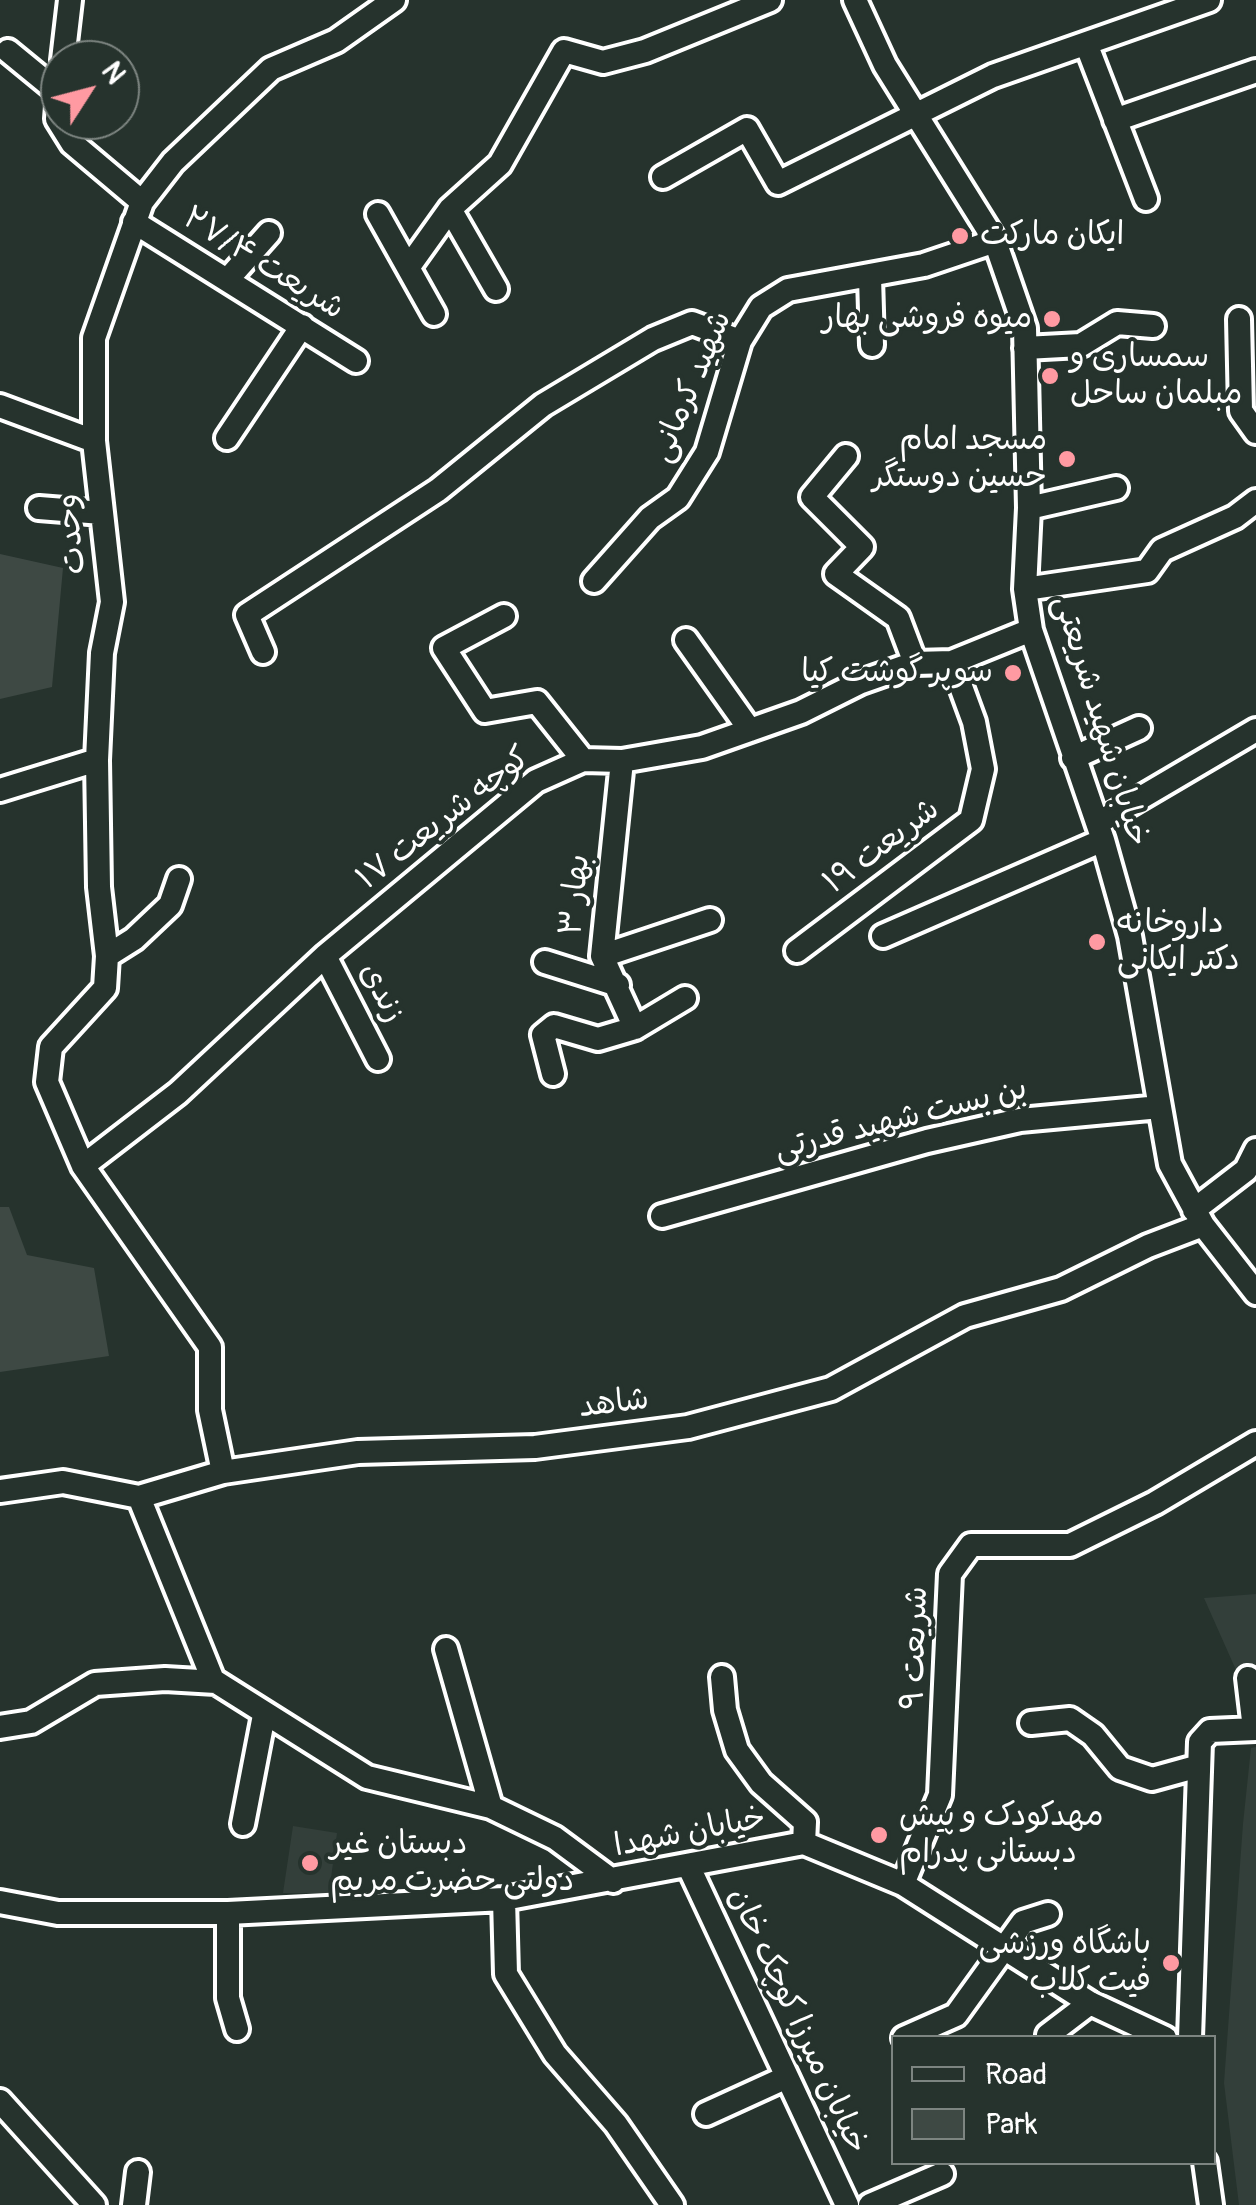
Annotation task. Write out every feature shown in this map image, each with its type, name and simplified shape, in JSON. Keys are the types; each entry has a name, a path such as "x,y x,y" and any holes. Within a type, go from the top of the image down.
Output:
{"street":[{"path":"65,40 70,0"},
{"name":"وحدت","path":"223,1472 210,1410 210,1347 83,1166 47,1082 51,1047 105,988 107,956 98,886 97,760 102,653 112,602 94,441 94,338 138,212 173,162 271,69 336,41 394,0"},
{"path":"410,265 450,209 500,164 564,51 604,62 645,51 770,0"},
{"name":"خیابان شهید شریعتی","path":"855,0 885,64 995,240 1025,328 1029,508 1025,589 1031,630 1101,831 1130,936 1170,1164 1199,1217 1256,1293"},
{"path":"663,177 746,128 778,183 993,76 1209,0"},
{"path":"1087,46 1146,199"},
{"path":"8,51 40,73"},
{"path":"1115,120 1256,71"},
{"name":"شریعت ۲۷/۴","path":"70,140 138,212 229,278 356,361"},
{"path":"450,209 496,289"},
{"path":"378,214 410,265 434,314"},
{"path":"229,278 269,232"},
{"name":"شهید کرمانی","path":"594,581 650,518 678,498 697,467 706,452 740,341 761,307 788,290 870,278 995,240"},
{"path":"870,278 872,345"},
{"path":"1240,319 1241,411 1256,432"},
{"path":"1025,348 1081,344 1117,322 1153,326"},
{"path":"262,652 248,615 438,490 543,405 653,339 692,323 740,341"},
{"path":"226,438 302,326"},
{"path":"0,406 94,441"},
{"path":"846,456 812,497 862,546 836,574 898,618 915,662"},
{"path":"1029,508 1116,488"},
{"path":"1025,589 1147,570 1162,550 1235,517 1256,501"},
{"path":"39,508 102,513"},
{"path":"504,616 444,648 484,711 537,702 584,760"},
{"name":"کوچه شریعت ۱۷","path":"83,1166 178,1093 325,956 536,782 584,760 622,761 702,747 915,662 952,662 1031,630"},
{"path":"686,640 750,730"},
{"name":"شریعت ۱۹","path":"797,951 971,820 984,768 974,722 952,662"},
{"path":"1073,758 1138,728"},
{"path":"884,936 1101,831 1256,730"},
{"path":"0,790 97,760"},
{"name":"بهار ۳","path":"622,761 602,956 636,1028"},
{"path":"107,956 134,939 170,905 179,879"},
{"path":"602,956 710,920"},
{"name":"زندی","path":"325,956 378,1059"},
{"path":"545,962 618,985"},
{"path":"552,1074 543,1034 554,1026 598,1039 636,1028 685,998"},
{"name":"بن بست شهید قدرتی","path":"662,1216 927,1141 1020,1120 1160,1106"},
{"name":"شاهد","path":"0,1491 62,1482 139,1498 223,1472 358,1452 535,1446 688,1427 830,1388 964,1316 1062,1289 1199,1217 1246,1170 1256,1150"},
{"name":"شریعت ۹","path":"903,1884 940,1795 950,1574 971,1545 1070,1546 1156,1502 1256,1442"},
{"path":"139,1498 216,1682"},
{"path":"446,1649 491,1807"},
{"path":"722,1677 725,1710 737,1750 761,1783 806,1822 804,1843"},
{"path":"1190,2035 1200,1742 1210,1731 1255,1729 1248,1678"},
{"path":"0,1727 31,1722 95,1684 165,1679 216,1682 367,1777 491,1807 555,1838 614,1881"},
{"path":"243,1824 264,1715"},
{"path":"1031,1723 1070,1719 1093,1735 1120,1768 1152,1778 1199,1766"},
{"name":"خیابان شهدا","path":"0,1902 58,1913 228,1913 504,1898 614,1881 804,1843 903,1884 1090,2003 1159,2035"},
{"name":"خیابان میرزا کوچک خان","path":"688,1865 847,2205"},
{"path":"504,1898 506,1974 555,2054 616,2124 672,2205"},
{"path":"228,1913 228,1998 238,2029"},
{"path":"910,2035 956,2015 1023,1922 1048,1914"},
{"path":"1048,2035 1090,2003"},
{"path":"706,2114 787,2077"},
{"path":"0,2101 94,2205"},
{"path":"1204,2165 1211,2205"},
{"path":"134,2205 138,2172"},
{"path":"870,2205 942,2174"}],"shaded area":[{"path":"1256,1594 1256,1678 1240,1679 1204,1598"},
{"path":"1256,1747 1256,2205 1239,2205 1224,2083 1243,1824 1251,1748"},
{"name":"دبستان غیر دولتی حضرت مریم","path":"293,1826 337,1833 329,1893 283,1893"}],"green space":[{"path":"0,554 63,568 52,687 0,699"},
{"path":"0,1207 9,1207 27,1255 94,1268 109,1356 0,1372"}],"place":[{"name":"ایکان مارکت","path":"960,236"},
{"name":"میوه فروشی بهار","path":"1052,319"},
{"name":"سمساری و مبلمان ساحل","path":"1050,376"},
{"name":"مسجد امام حسین دوستگر","path":"1067,459"},
{"name":"سوپر گوشت کیا","path":"1013,673"},
{"name":"داروخانه دکتر ایکانی","path":"1097,942"},
{"name":"مهدکودک و پیش دبستانی پدرام","path":"879,1835"},
{"name":"دبستان غیر دولتی حضرت مریم","path":"310,1863"},
{"name":"باشگاه ورزشی فیت کلاب","path":"1171,1963"}]}
